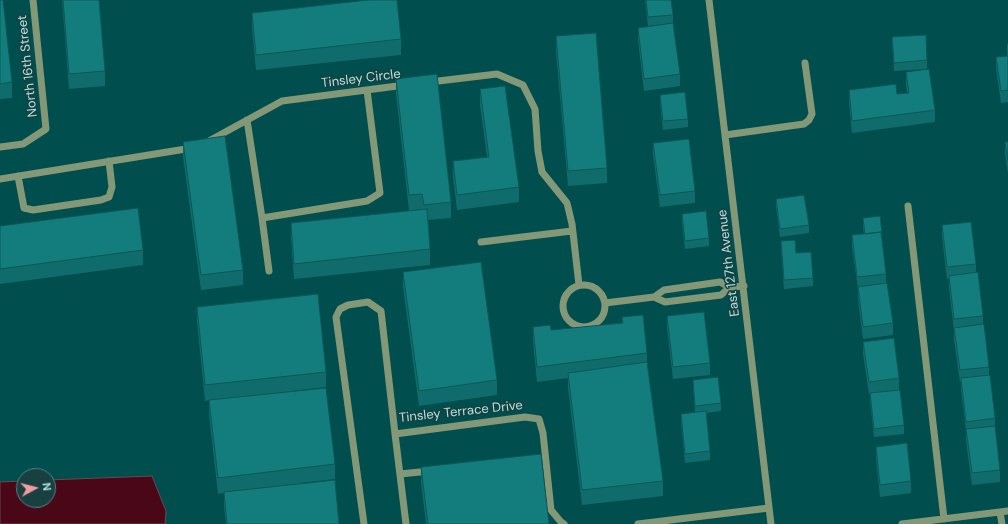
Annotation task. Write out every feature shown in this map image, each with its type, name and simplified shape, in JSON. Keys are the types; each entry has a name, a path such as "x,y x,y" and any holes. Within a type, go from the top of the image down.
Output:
{"street":[{"name":"North 16th Street","path":"0,147 23,144 46,129 33,0"},
{"name":"East 127th Avenue","path":"709,0 771,524"},
{"path":"725,135 804,124 809,120 812,114 805,63"},
{"name":"Tinsley Circle","path":"0,179 199,147 282,101 497,74 523,85 535,109 538,151 542,172 567,203 579,286"},
{"path":"262,218 367,201 380,193 368,90"},
{"path":"247,120 269,271"},
{"path":"18,176 24,208 33,210 101,200 109,197 112,187 110,162"},
{"path":"908,206 944,519"},
{"path":"481,242 572,231"},
{"path":"605,303 654,297 664,290 720,282 730,288"},
{"path":"586,285 593,287 603,297 605,303 605,310 598,323 585,328 571,324 563,313 562,306 567,293 572,288 579,286 586,285"},
{"path":"654,297 665,302 721,295 730,288 744,286"},
{"name":"Tinsley Terrace Drive","path":"364,524 336,317 340,309 348,305 368,302 381,311 395,434 525,417 539,419 543,433 542,459 551,510 564,524"},
{"path":"395,434 406,524"},
{"path":"400,474 438,470"},
{"path":"638,524 769,508"},
{"path":"902,524 1004,512 1002,524"}],"shaded area":[{"path":"152,476 166,511 165,524 0,524 0,482 16,481 16,508 56,508 56,480"}],"building":[{"path":"0,0 3,0 12,82 0,84"},
{"path":"63,0 99,0 105,71 69,74"},
{"path":"368,0 397,0 401,39 256,55 252,13"},
{"path":"646,0 671,0 673,15 648,17"},
{"path":"673,23 680,74 644,79 638,28"},
{"path":"596,33 607,168 568,171 556,36"},
{"path":"926,35 927,60 894,63 892,37"},
{"path":"1008,56 1008,90 1001,91 996,57"},
{"path":"929,69 935,110 852,121 849,90 896,84 897,94 909,93 906,72"},
{"path":"437,74 451,202 424,205 422,194 409,195 396,79"},
{"path":"505,86 519,187 457,195 453,161 489,157 480,89"},
{"path":"685,92 688,119 663,121 660,95"},
{"path":"225,136 243,270 201,275 183,142"},
{"path":"689,139 695,191 660,195 653,143"},
{"path":"1005,142 1008,142 1008,161"},
{"path":"804,195 809,225 780,229 776,199"},
{"path":"138,208 143,250 0,269 0,226"},
{"path":"427,209 430,249 294,264 291,223"},
{"path":"706,211 709,238 685,241 682,214"},
{"path":"880,216 882,233 865,234 863,218"},
{"path":"971,222 976,264 947,267 942,225"},
{"path":"881,232 886,274 857,277 852,235"},
{"path":"795,240 796,253 811,252 813,278 784,280 781,241"},
{"path":"481,262 497,380 419,391 403,272"},
{"path":"978,272 983,316 954,319 949,276"},
{"path":"887,283 893,323 863,327 858,287"},
{"path":"318,294 326,372 205,385 197,307"},
{"path":"704,312 710,363 673,367 667,316"},
{"path":"643,315 647,353 537,367 533,327 550,325 551,330 623,323 622,317"},
{"path":"984,324 989,367 960,370 954,328"},
{"path":"894,338 899,378 869,382 863,342"},
{"path":"647,362 663,481 582,490 568,373"},
{"path":"990,375 995,418 966,422 961,378"},
{"path":"718,377 721,403 695,406 693,380"},
{"path":"326,388 335,464 218,478 209,400"},
{"path":"900,390 904,425 874,429 870,393"},
{"path":"706,411 710,451 685,454 681,414"},
{"path":"995,426 1000,470 972,473 966,429"},
{"path":"907,443 911,481 880,485 876,447"},
{"path":"541,454 549,524 428,524 421,467"},
{"path":"335,480 339,524 227,524 224,492"}]}
